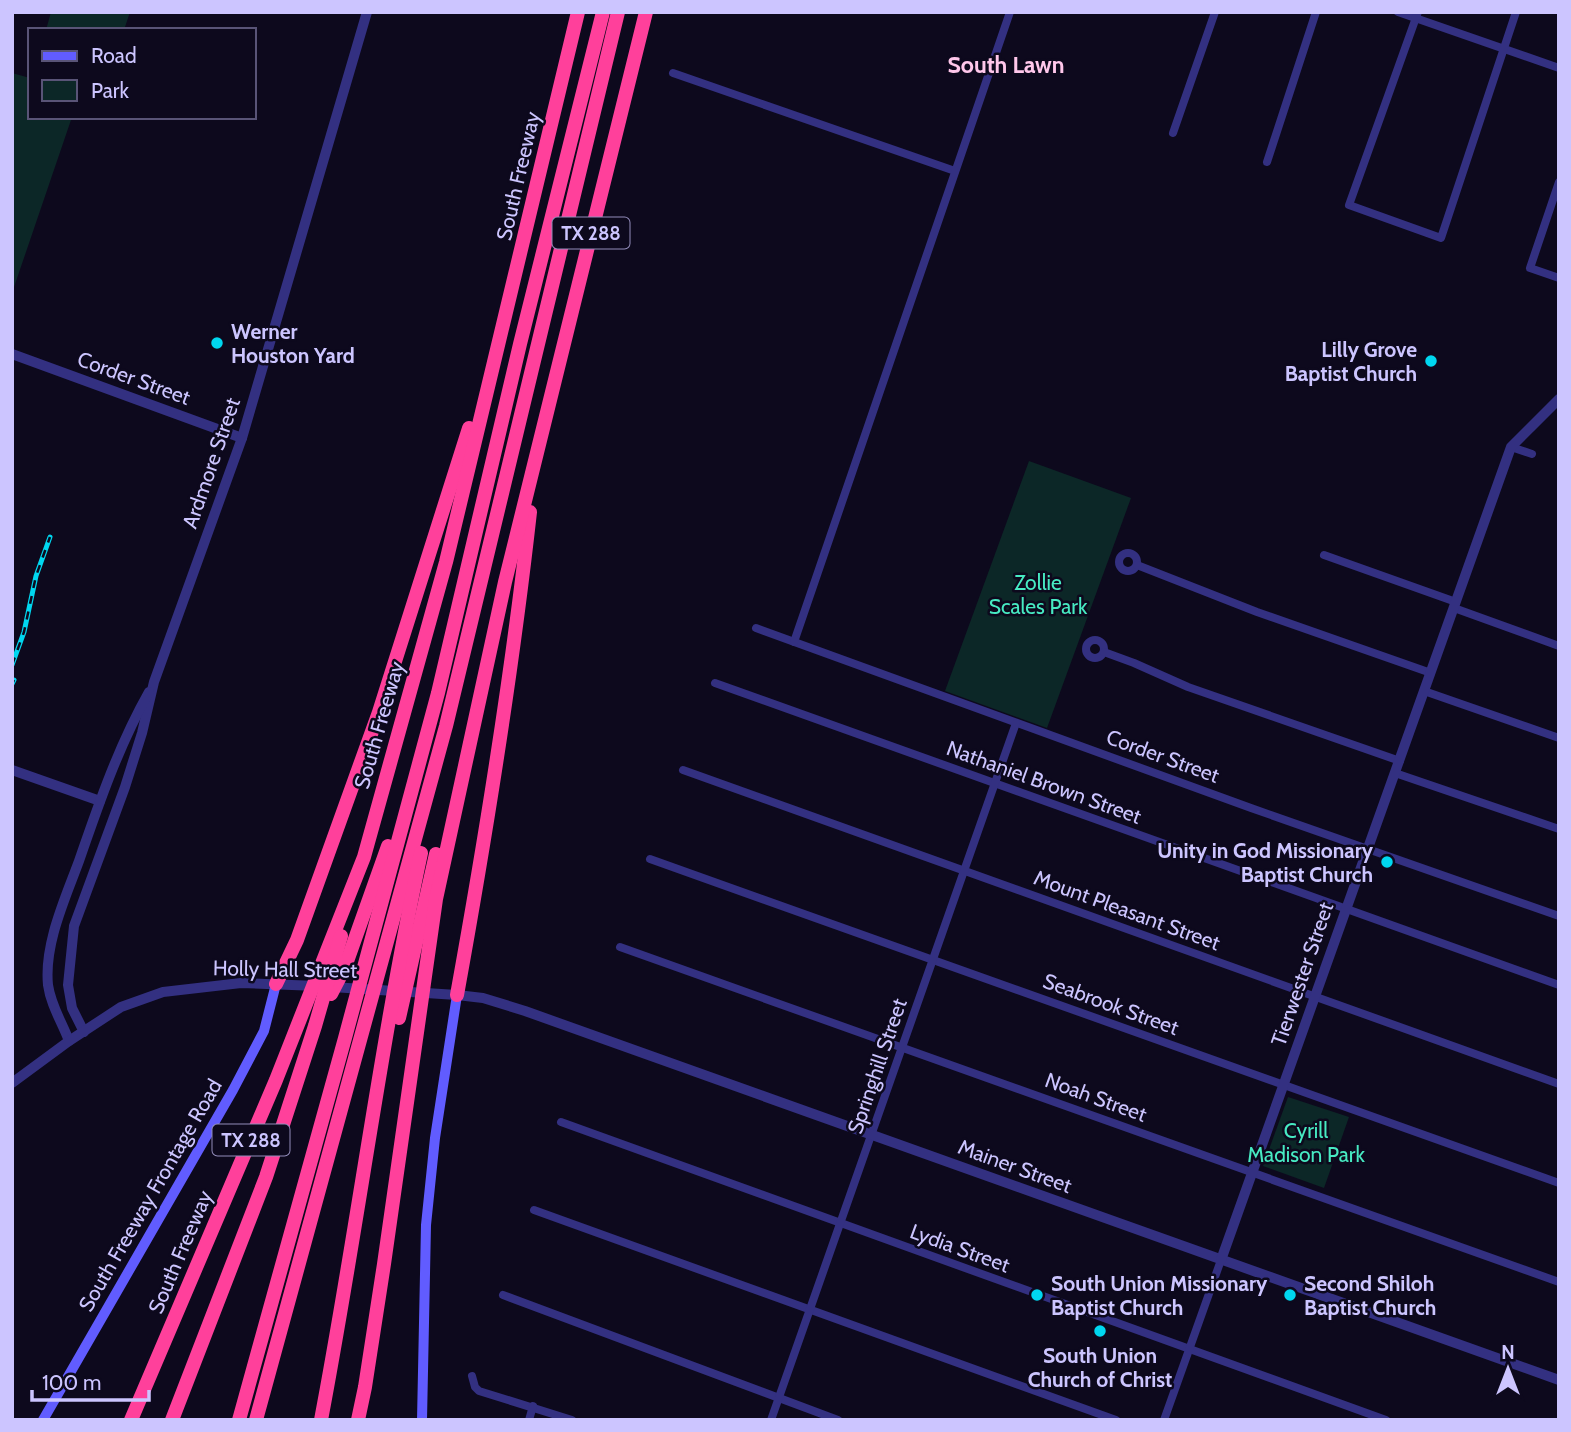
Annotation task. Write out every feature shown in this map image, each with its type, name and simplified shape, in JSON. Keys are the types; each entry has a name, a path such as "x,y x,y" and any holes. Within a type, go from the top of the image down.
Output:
{"highway":[{"name":"South Freeway","path":"131,1420 188,1292 276,1080 364,857 446,562 578,12"},
{"path":"239,1420 438,693 520,344 603,12"},
{"path":"256,1420 446,726 618,12"},
{"name":"TX 288","path":"358,1420 384,1264 436,899 536,455 646,12"},
{"path":"276,984 297,940 387,687 504,316"},
{"path":"451,995 474,899 521,596 536,455"},
{"path":"315,1026 356,939 398,817 425,715 438,693"},
{"path":"372,1129 438,849 474,722"},
{"path":"323,1417 398,961 423,846 424,810"},
{"path":"172,1420 266,1177 315,1026 364,857"},
{"path":"164,1420 198,1352"}],"main road":[{"name":"South Freeway Frontage Road","path":"43,1420 233,1090 264,1031 276,984"},
{"path":"422,1420 426,1225 451,995"}],"street":[{"name":"Ardmore Street","path":"84,1032 72,1008 68,985 73,929 129,775 154,682 242,438 367,12"},
{"path":"794,642 1010,12"},
{"path":"1173,133 1215,12"},
{"path":"1267,162 1316,12"},
{"path":"1398,12 1417,15 1559,68"},
{"path":"1417,15 1349,205 1440,238 1516,12"},
{"path":"673,74 955,171"},
{"path":"1559,182 1530,268 1559,278"},
{"name":"Corder Street","path":"12,354 242,438"},
{"name":"Tierwester Street","path":"1164,1420 1511,447 1559,399"},
{"path":"1511,447 1532,454"},
{"path":"1324,555 1559,646"},
{"path":"1137,565 1257,612 1431,673"},
{"name":"Corder Street","path":"756,628 1559,916"},
{"path":"1104,652 1188,687 1400,761"},
{"name":"Ardmore Street","path":"69,1041 56,1015 48,987 48,960 100,801 130,725 154,682"},
{"name":"Nathaniel Brown Street","path":"715,683 1559,985"},
{"path":"1424,691 1559,738"},
{"name":"Springhill Street","path":"771,1420 1016,723"},
{"name":"Mount Pleasant Street","path":"683,770 1559,1084"},
{"path":"12,771 100,801"},
{"path":"1395,773 1559,830"},
{"name":"Seabrook Street","path":"650,859 1559,1182"},
{"path":"58,924 73,929"},
{"name":"Noah Street","path":"620,947 1559,1282"},
{"name":"Holly Hall Street","path":"12,1083 121,1007 163,992 213,985 276,984 451,995"},
{"name":"Mainer Street","path":"451,995 483,998 526,1010 1559,1380"},
{"name":"Lydia Street","path":"561,1122 1386,1420"},
{"path":"534,1210 1116,1420"},
{"path":"503,1295 838,1420"},
{"path":"472,1376 479,1391 572,1420"},
{"path":"529,1420 533,1406"}],"green space":[{"path":"51,12 130,12 125,28 47,28"},
{"path":"12,73 28,77 28,119 71,119 12,293"},
{"name":"Zollie Scales Park","path":"1029,461 1131,498 1047,728 945,691"},
{"name":"Cyrill Madison Park","path":"1288,1097 1349,1117 1324,1188 1263,1166"}],"railway":[{"path":"12,665 24,632 36,576 50,537"},
{"path":"12,684 14,680"}],"place":[{"name":"Werner Houston Yard","path":"217,343"},
{"name":"Lilly Grove Baptist Church","path":"1431,361"},
{"name":"Unity in God Missionary Baptist Church","path":"1387,862"},
{"name":"South Union Missionary Baptist Church","path":"1037,1295"},
{"name":"Second Shiloh Baptist Church","path":"1290,1295"},
{"name":"South Union Church of Christ","path":"1100,1331"}],"district":[{"name":"South Lawn","path":"1006,65"}]}
